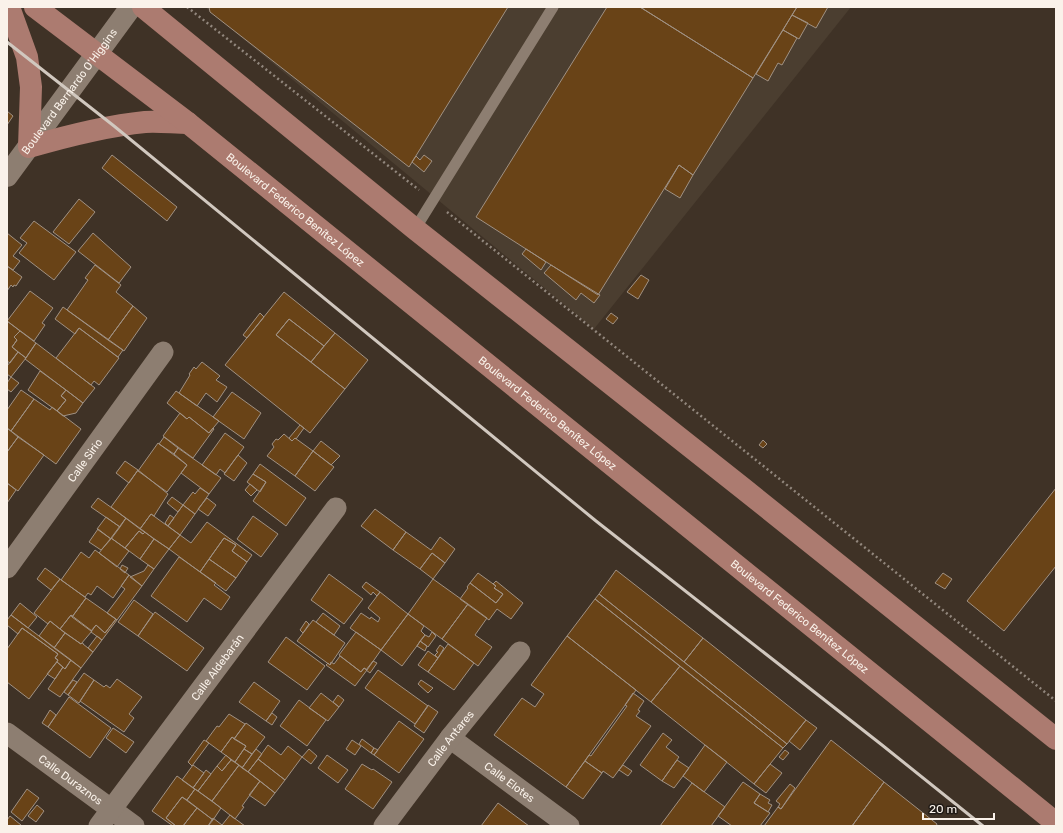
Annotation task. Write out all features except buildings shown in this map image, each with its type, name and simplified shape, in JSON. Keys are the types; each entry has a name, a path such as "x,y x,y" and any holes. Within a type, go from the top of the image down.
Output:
{"main road":[{"path":"9,7 27,57 31,87 29,147 66,136 114,126 146,122 188,123"},
{"name":"Boulevard Federico Benítez López","path":"35,7 188,123 1056,823"},
{"name":"Boulevard Bernardo O'Higgins","path":"10,168 29,147 131,7"},
{"path":"143,7 416,229 1056,739"}],"street":[{"name":"Calle Sirio","path":"7,568 163,352"},
{"name":"Calle Aldebarán","path":"99,826 336,508"},
{"name":"Calle Antares","path":"384,826 450,738 520,652"},
{"name":"Calle Duraznos","path":"7,733 134,826"},
{"name":"Calle Elotes","path":"450,738 569,826"}],"lane":[{"path":"416,229 553,7"}],"path":[{"path":"188,7 433,201 1056,701"}],"shaded area":[{"path":"207,7 851,7 594,329 207,9"}],"railway":[{"path":"7,42 114,126 596,521 983,826"}]}
